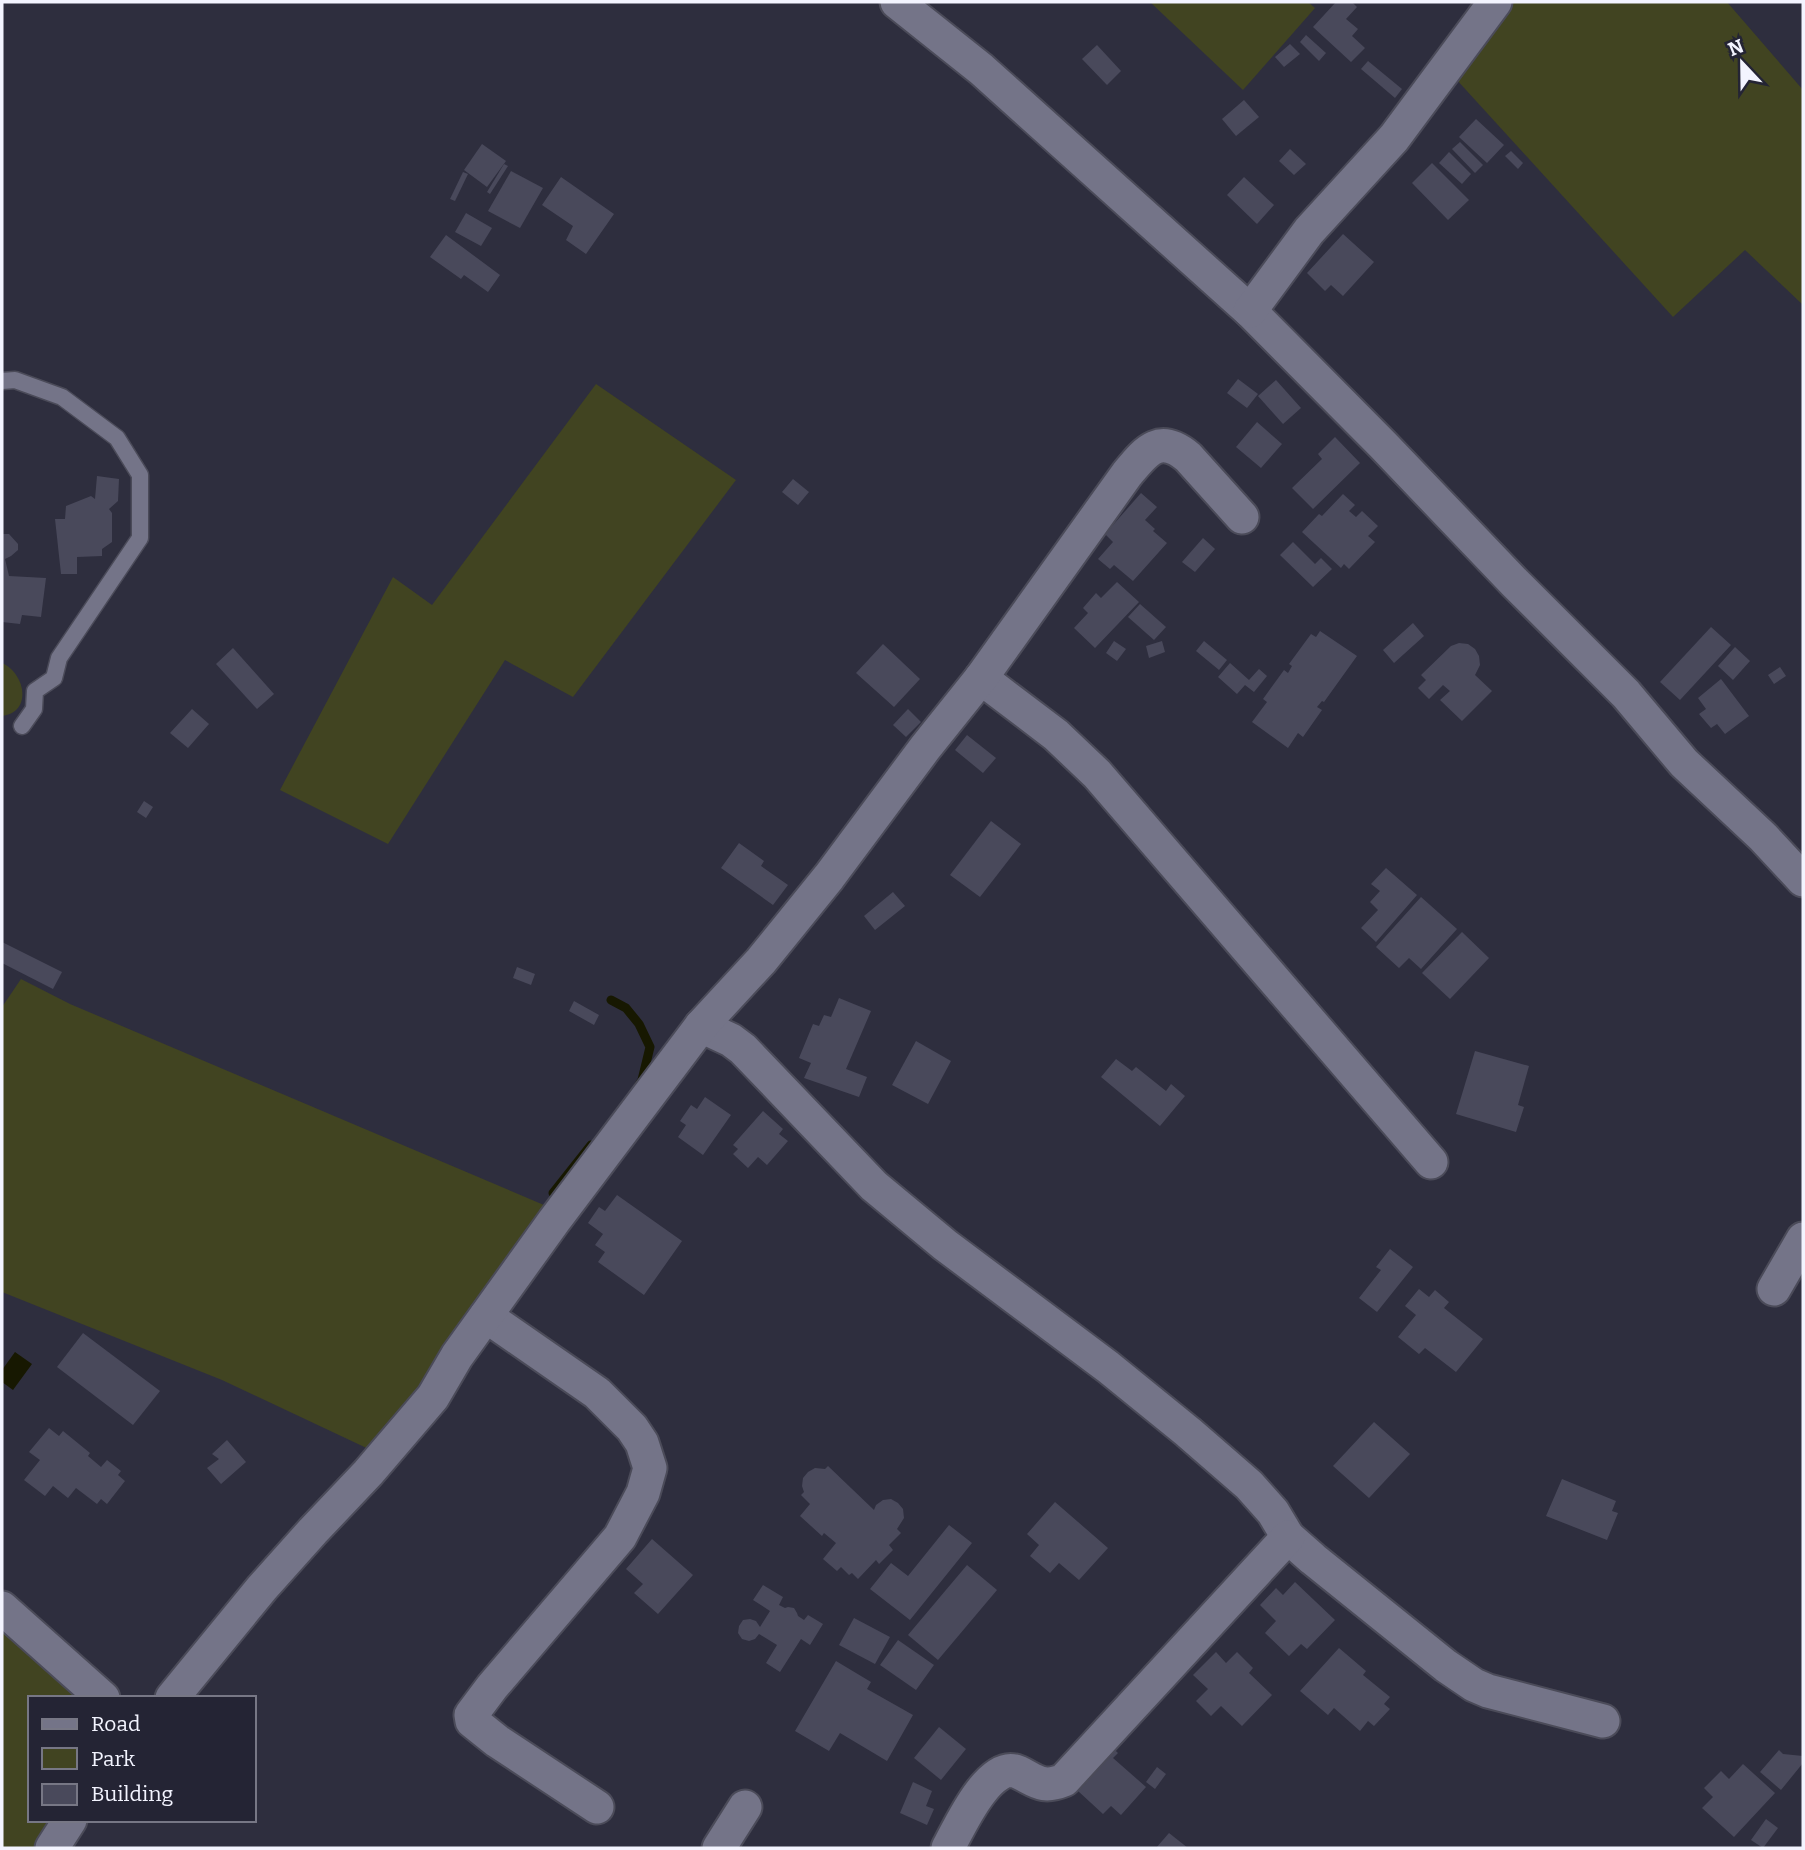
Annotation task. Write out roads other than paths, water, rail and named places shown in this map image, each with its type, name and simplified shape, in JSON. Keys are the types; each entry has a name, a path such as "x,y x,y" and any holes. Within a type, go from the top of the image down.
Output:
{"street":[{"path":"897,2 981,69 1250,311 1626,694 1684,763 1763,837 1803,880"},
{"path":"1250,311 1309,231 1394,138 1495,2"},
{"path":"174,1696 249,1604 433,1397 457,1356 554,1221 701,1026 761,961 829,877 981,677 1127,474 1148,450 1158,446 1180,450 1242,517"},
{"path":"981,677 1056,735 1097,774 1431,1163"},
{"path":"701,1026 731,1040 743,1049 874,1186 945,1245 1108,1367 1188,1433 1249,1485 1273,1512 1288,1537 1446,1666 1474,1685 1503,1696 1603,1721"},
{"path":"1774,1289 1803,1239"},
{"path":"486,1316 597,1393 632,1428 642,1443 650,1468 643,1493 620,1537 471,1715 472,1721 498,1741 597,1807"},
{"path":"948,1848 985,1784 1000,1772 1014,1770 1044,1785 1064,1780 1288,1537"},
{"path":"2,1608 101,1696"},
{"path":"719,1848 745,1807"},
{"path":"52,1848 69,1822"}],"lane":[{"path":"2,381 15,380 62,397 117,438 140,475 139,538 59,658 54,678 35,691 34,709 22,726"}],"waterway":[{"path":"611,1000 626,1008 639,1024 650,1047 639,1085"},
{"path":"553,1193 591,1145"}]}
